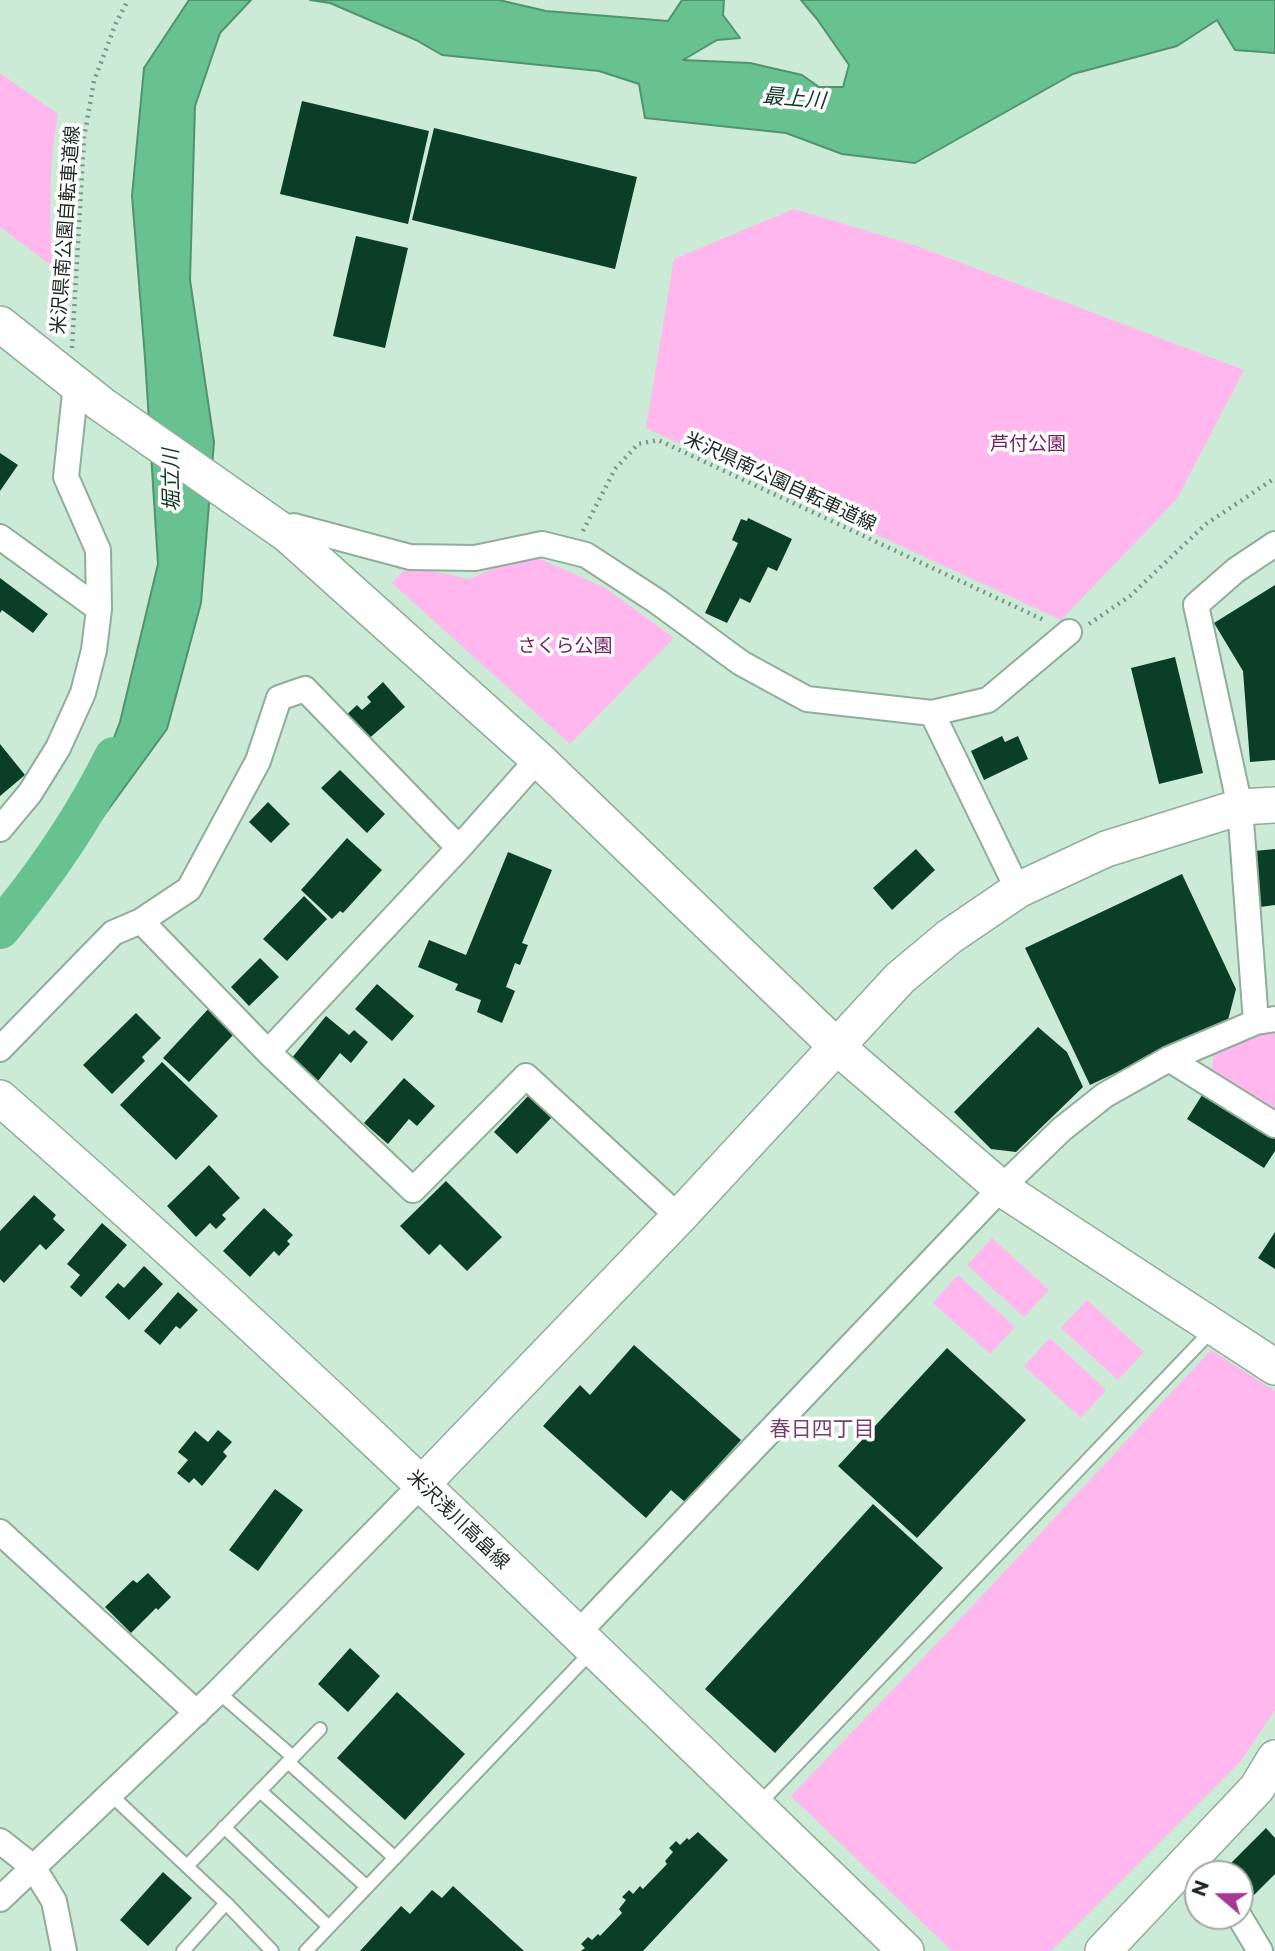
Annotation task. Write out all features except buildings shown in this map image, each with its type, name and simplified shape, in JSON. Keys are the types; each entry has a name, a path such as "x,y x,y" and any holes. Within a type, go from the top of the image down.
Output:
{"street":[{"path":"0,324 83,382 221,489 288,535 538,760 836,1046 1001,1188 1275,1367"},
{"path":"0,829 30,793 58,748 83,693 94,650 99,609 98,550 66,477 83,382"},
{"path":"288,535 294,526 410,557 475,558 542,544 586,555 658,602 741,663 807,699 932,713 988,701 1069,632"},
{"path":"0,537 99,609"},
{"path":"585,1642 1001,1188 1062,1129 1105,1095 1169,1059 1266,1020 1240,807 1196,605 1236,570 1275,544"},
{"path":"0,1049 113,933 141,920 189,889 258,761 279,698 305,689 459,848"},
{"path":"932,713 1018,890"},
{"path":"268,1052 538,760"},
{"path":"0,1899 197,1713 422,1485 679,1217 900,978 949,937 1018,890 1106,849 1240,807 1275,804"},
{"path":"141,920 268,1052 413,1190 526,1076 679,1217"},
{"path":"1169,1059 1275,1125"},
{"name":"米沢浅川高畠線","path":"0,1098 188,1265 422,1485 906,1951"},
{"path":"0,1532 197,1713"},
{"path":"1200,1860 1257,1788 1275,1758"},
{"path":"0,1841 33,1867 54,1901 64,1951"},
{"path":"1103,1951 1184,1877"},
{"path":"1247,1930 1260,1951"}],"lane":[{"path":"757,1807 1215,1327"},
{"path":"306,1951 395,1858 585,1642"},
{"path":"218,1692 395,1858"},
{"path":"187,1866 320,1729"},
{"path":"260,1791 367,1887"},
{"path":"111,1795 226,1903 272,1951"},
{"path":"224,1827 329,1927"},
{"path":"189,1949 226,1903"}],"path":[{"name":"米沢県南公園自転車道線","path":"83,382 84,138 94,81 116,23 128,0"},
{"name":"米沢県南公園自転車道線","path":"579,541 615,469 638,444 658,440 1069,632"},
{"path":"1069,632 1092,623 1130,596 1206,524 1275,478"}],"green space":[{"path":"0,73 58,114 51,171 52,266 0,227"},
{"name":"芦付公園","path":"794,209 917,246 1244,370 1177,499 1061,620 646,428 674,259"},
{"name":"さくら公園","path":"540,559 604,587 674,638 570,744 392,583 408,566 469,579 504,564"},
{"path":"1275,1031 1275,1117 1211,1079 1214,1049 1259,1033"},
{"path":"992,1238 1049,1290 1024,1317 967,1265"},
{"path":"958,1275 1015,1327 990,1354 933,1303"},
{"path":"1087,1300 1144,1352 1118,1380 1061,1328"},
{"path":"1050,1338 1106,1390 1081,1418 1024,1366"},
{"path":"1211,1350 1275,1391 1275,1710 1240,1762 1051,1951 952,1951 791,1796"}],"water":[{"path":"189,0 251,0 220,33 195,106 190,280 214,442 201,603 167,729 62,873 120,722 158,564 132,196 144,68"},
{"name":"最上川","path":"310,0 499,0 546,11 668,21 682,0 724,0 723,15 740,38 717,40 683,60 750,63 802,75 819,87 843,87 849,65 801,0 1275,0 1275,53 1235,50 1217,20 1177,46 1073,74 915,163 842,154 786,133 645,118 639,84 599,71 442,55 416,40 330,3"}],"waterway":[{"name":"堀立川","path":"0,929 62,846 114,757"}],"district":[{"name":"春日四丁目","path":"822,1430"}]}
